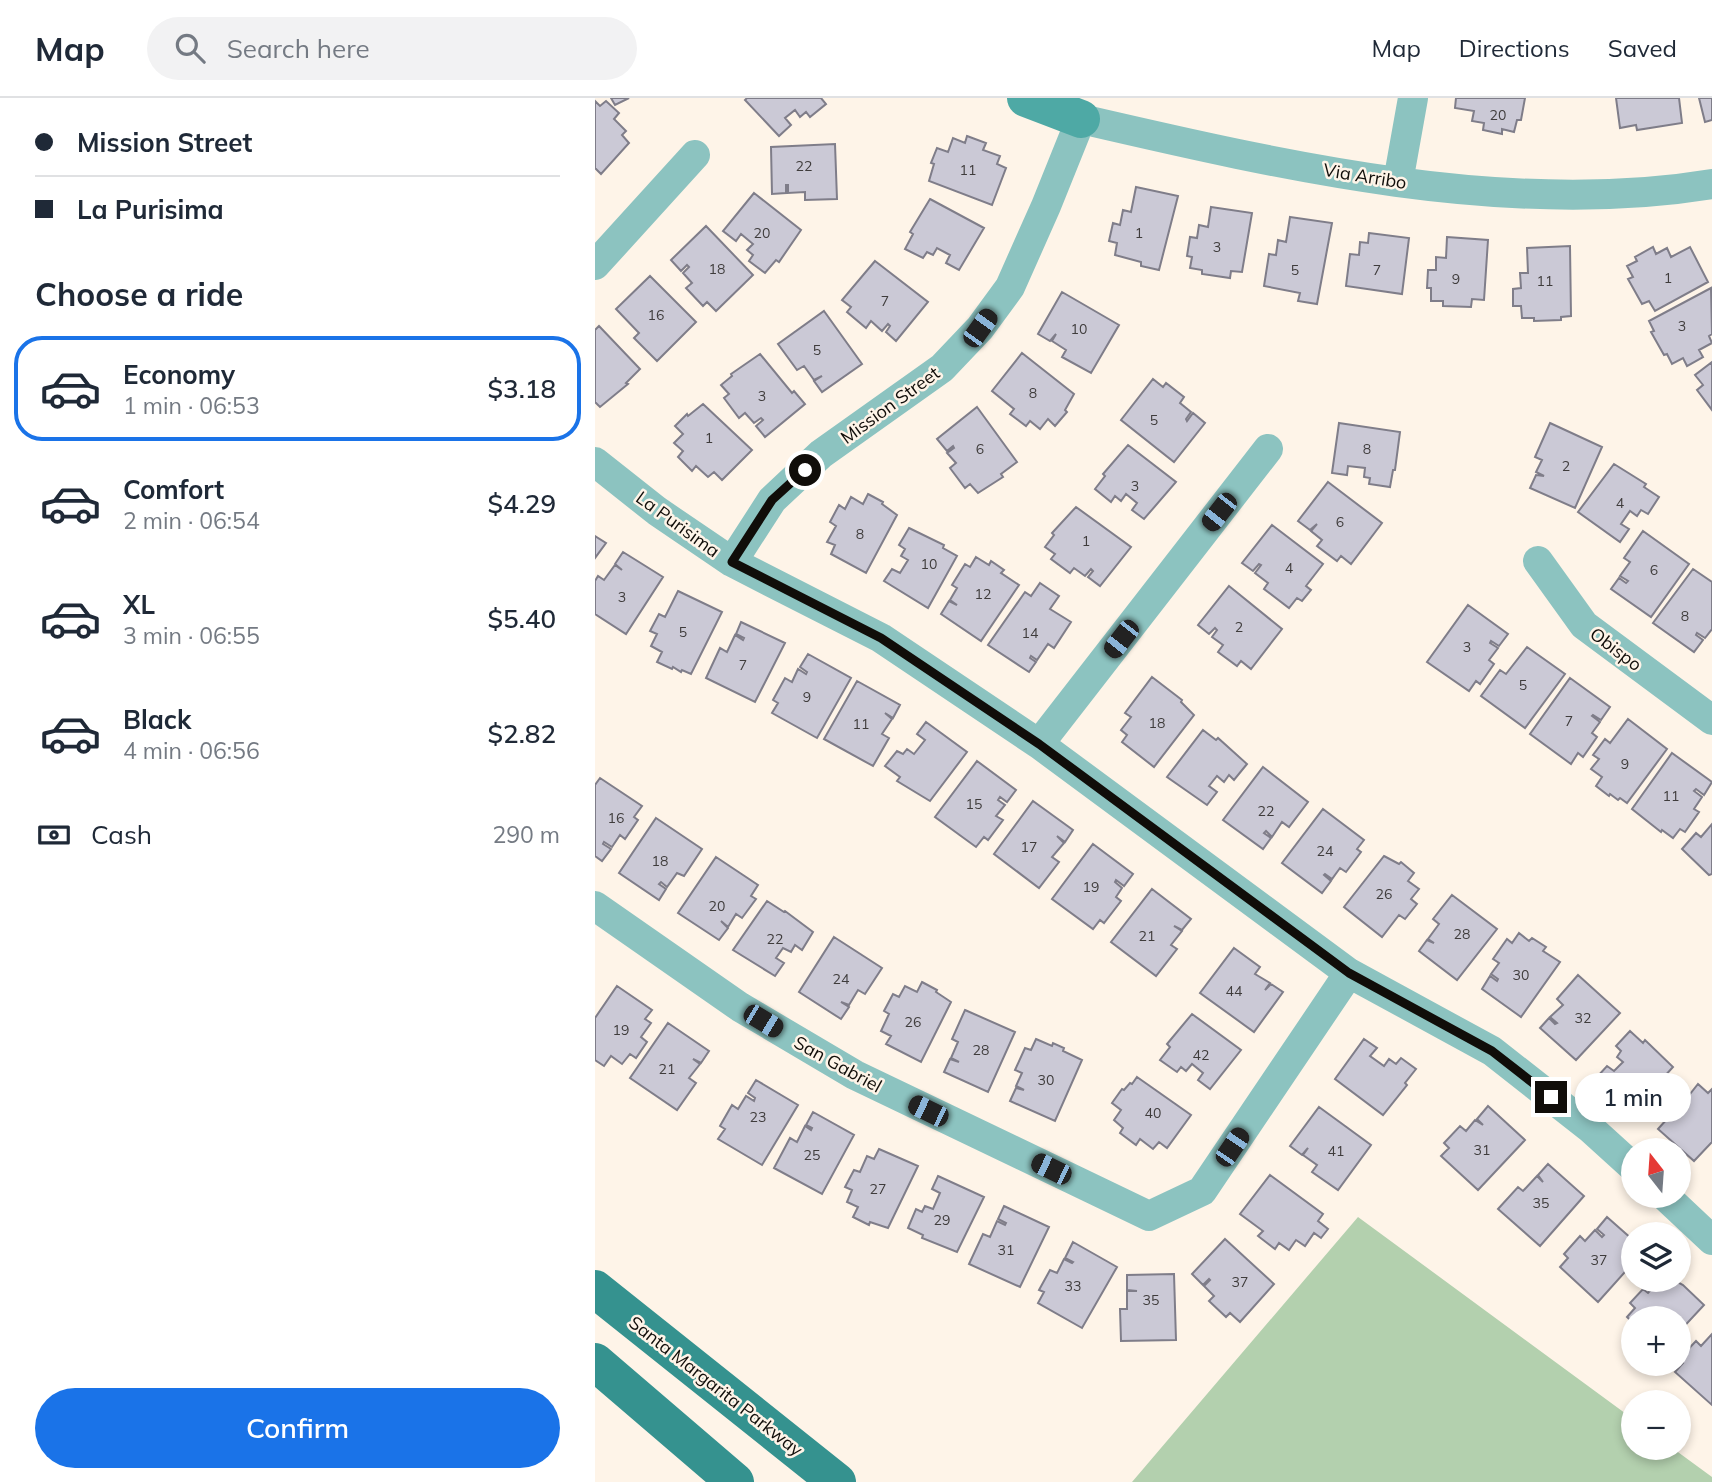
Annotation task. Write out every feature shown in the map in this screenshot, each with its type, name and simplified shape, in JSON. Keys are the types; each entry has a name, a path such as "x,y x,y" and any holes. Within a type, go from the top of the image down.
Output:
{"main road":[{"name":"Santa Margarita Parkway","path":"595,1289 837,1482"},
{"path":"595,1362 735,1482"}],"street":[{"name":"Via Arribo","path":"1026,98 1081,119 1241,156 1398,182 1525,194 1665,192 1712,184"},
{"path":"1398,182 1413,98"},
{"name":"Mission Street","path":"732,562 772,500 821,454 942,368 980,328 1010,287 1081,119"},
{"path":"595,265 695,155"},
{"path":"1039,744 1268,449"},
{"name":"La Purisima","path":"595,462 657,511 732,562 881,638 1039,744 1349,973 1492,1051 1590,1128 1621,1156"},
{"name":"Obispo","path":"1538,561 1584,625 1712,720"},
{"name":"San Gabriel","path":"595,906 740,1007 855,1075 1149,1216 1202,1191 1349,973"},
{"path":"1678,1208 1712,1240"}],"green space":[{"path":"1358,1217 1621,1410 1621,1460 1689,1460 1712,1477 1712,1482 1132,1482"}],"building":[{"path":"611,98 629,98 615,105"},
{"path":"821,98 826,104 810,117 806,112 800,117 795,110 785,118 791,125 779,136 745,100"},
{"path":"1456,98 1525,98 1521,120 1517,120 1514,132 1502,129 1502,134 1483,130 1484,123 1472,121 1474,111 1455,108"},
{"path":"1616,98 1679,98 1682,123 1637,130 1636,125 1620,128"},
{"path":"1699,98 1712,98 1712,120 1705,122"},
{"path":"595,101 600,106 606,101 619,113 614,119 626,131 622,135 629,143 601,174 595,168"},
{"path":"967,136 986,143 983,150 1000,156 997,164 1006,168 992,205 929,181 934,164 931,163 937,148 948,152 953,138 965,143"},
{"path":"835,144 837,199 805,200 805,192 788,193 788,185 786,193 772,194 771,147"},
{"path":"1136,187 1178,196 1159,270 1115,255 1117,243 1109,241 1113,223 1120,225 1123,210 1131,212"},
{"path":"754,193 801,230 779,262 776,260 765,273 749,261 753,255 747,250 753,244 741,234 736,241 723,231"},
{"path":"930,199 984,228 959,270 946,263 950,255 937,248 933,255 927,252 923,258 905,249 913,234 910,232"},
{"path":"1211,207 1252,213 1242,272 1231,271 1230,278 1202,274 1202,270 1190,268 1192,257 1187,256 1190,237 1197,238 1199,225 1208,227"},
{"path":"1290,217 1332,223 1317,304 1298,301 1300,293 1264,286 1269,254 1276,255 1278,240 1286,242"},
{"path":"706,226 753,275 716,311 707,302 703,306 686,288 692,283 683,273 689,267 687,265 681,271 671,260"},
{"path":"1369,233 1409,238 1402,294 1346,286 1350,254 1359,255 1360,242 1368,243"},
{"path":"1447,237 1488,240 1484,300 1472,299 1471,307 1443,306 1443,301 1431,301 1431,288 1427,288 1428,270 1436,270 1436,257 1446,258"},
{"path":"1570,246 1571,316 1561,317 1561,320 1534,321 1534,318 1522,318 1521,306 1513,306 1513,289 1521,288 1520,273 1528,273 1527,248"},
{"path":"1653,247 1656,254 1667,248 1671,257 1690,247 1708,282 1655,311 1649,301 1642,304 1628,279 1633,277 1627,266 1637,261 1635,257"},
{"path":"875,261 928,302 896,341 886,332 890,326 888,324 882,331 871,321 866,328 847,312 851,307 842,300"},
{"path":"650,276 696,322 657,361 634,338 639,333 616,309"},
{"path":"1711,288 1712,334 1709,336 1712,343 1699,350 1703,357 1687,366 1683,358 1672,364 1651,332 1654,331 1649,321"},
{"path":"1062,292 1119,325 1091,373 1062,357 1066,350 1052,341 1056,334 1050,341 1038,334"},
{"path":"824,311 862,364 822,392 814,381 822,376 814,380 804,366 797,370 778,344"},
{"path":"599,326 640,369 626,383 628,384 600,407 595,402 595,330"},
{"path":"1022,353 1074,394 1065,410 1067,412 1055,426 1048,419 1040,429 1030,421 1026,426 1010,414 1014,409 992,391"},
{"path":"760,354 792,393 794,391 805,404 765,437 756,426 763,420 761,418 754,423 745,413 739,418 724,398 729,394 721,385 731,374"},
{"path":"1712,362 1712,410 1697,390 1703,385 1695,375"},
{"path":"1153,379 1163,387 1166,383 1184,397 1180,403 1191,412 1187,421 1193,413 1205,423 1174,462 1121,420"},
{"path":"703,404 752,450 722,480 714,472 708,477 696,466 692,471 678,457 683,451 674,443 683,434 675,426"},
{"path":"977,407 1017,462 1001,474 1003,477 978,493 970,484 965,488 950,468 956,463 947,453 953,446 947,451 937,439"},
{"path":"1339,423 1400,432 1390,487 1369,484 1370,478 1364,477 1365,468 1348,466 1347,475 1332,473"},
{"path":"1550,423 1602,447 1575,508 1530,488 1536,475 1544,476 1536,472 1542,460 1535,457"},
{"path":"1128,445 1176,482 1144,519 1132,510 1137,503 1126,494 1121,501 1115,496 1111,502 1095,489 1105,476 1103,474"},
{"path":"1614,464 1646,484 1644,487 1659,497 1648,514 1641,510 1637,516 1630,511 1621,524 1629,529 1620,542 1578,512"},
{"path":"1328,482 1382,523 1351,564 1341,556 1337,561 1317,546 1322,540 1311,531 1317,524 1310,530 1298,521"},
{"path":"868,494 883,502 882,504 897,515 866,573 831,554 835,545 827,542 836,526 830,522 839,505 845,509 851,497 863,504"},
{"path":"1076,507 1131,547 1100,586 1088,577 1093,571 1091,569 1085,576 1074,568 1070,573 1051,559 1055,554 1045,547 1054,535 1052,533"},
{"path":"1272,525 1323,564 1306,586 1311,590 1302,601 1297,598 1289,608 1264,589 1268,583 1255,573 1261,565 1253,571 1242,563"},
{"path":"909,528 944,545 943,548 957,556 928,608 884,581 892,569 900,573 908,560 901,556 905,549 899,545"},
{"path":"1643,531 1689,564 1651,617 1611,589 1619,578 1626,583 1628,581 1620,576 1630,562 1624,558"},
{"path":"595,536 606,543 595,558"},
{"path":"623,552 663,577 626,634 595,614 595,581 598,576 604,580 615,565 622,570 615,564"},
{"path":"976,557 989,565 991,561 1004,570 1001,573 1019,585 981,641 941,614 949,601 957,605 950,600 957,588 952,585 965,564 970,567"},
{"path":"1693,569 1712,582 1712,629 1705,638 1697,633 1703,640 1694,652 1653,623"},
{"path":"1040,583 1059,596 1050,609 1071,622 1054,648 1048,644 1037,660 1031,656 1036,662 1029,672 988,645 1025,592 1031,596"},
{"path":"1229,586 1282,629 1251,669 1241,661 1237,666 1218,652 1223,645 1212,637 1217,630 1215,628 1209,634 1198,625"},
{"path":"678,591 722,612 691,674 657,662 662,652 651,646 657,634 650,631 659,614 665,617"},
{"path":"1468,605 1508,634 1499,646 1491,641 1490,643 1498,648 1489,660 1494,664 1480,684 1476,681 1469,691 1427,662"},
{"path":"741,622 785,643 755,702 706,678 720,648 727,652 735,635 743,640 744,638 736,634"},
{"path":"1527,647 1565,674 1525,728 1481,696 1500,670 1506,674"},
{"path":"808,654 851,678 817,738 772,713 778,703 773,700 785,678 792,682 798,669 806,674 800,667"},
{"path":"1152,677 1182,700 1194,715 1154,767 1122,742 1127,735 1121,730 1131,717 1125,713"},
{"path":"1570,678 1610,707 1601,720 1592,716 1600,722 1592,733 1597,737 1583,757 1578,753 1571,764 1530,734"},
{"path":"857,681 900,705 893,718 885,713 892,719 882,734 889,738 873,766 824,739"},
{"path":"1628,719 1667,749 1627,803 1610,794 1609,796 1596,786 1602,777 1591,769 1599,759 1593,755 1605,739 1610,743"},
{"path":"926,722 967,752 930,801 897,781 900,777 885,766 897,751 903,754 907,749 914,754 925,740 917,734"},
{"path":"1203,730 1216,740 1218,738 1247,764 1234,780 1229,775 1224,782 1217,776 1209,786 1217,792 1207,805 1167,777"},
{"path":"1672,753 1712,782 1704,795 1696,789 1694,791 1702,797 1694,809 1699,812 1685,832 1680,829 1673,838 1632,809"},
{"path":"977,761 1016,790 1007,802 1000,797 998,800 1005,805 996,816 1003,820 988,840 984,837 976,847 935,817"},
{"path":"1263,767 1308,802 1289,827 1282,822 1272,837 1266,831 1264,833 1271,838 1263,849 1223,820"},
{"path":"600,778 642,806 634,817 638,820 625,839 620,835 612,847 604,842 603,844 611,849 602,861 595,856 595,785"},
{"path":"1033,801 1073,830 1065,842 1057,836 1064,843 1052,857 1059,862 1039,888 994,854"},
{"path":"1323,809 1364,840 1357,849 1361,852 1346,872 1340,868 1332,879 1324,875 1331,881 1322,893 1282,863"},
{"path":"656,818 702,849 684,876 677,873 667,887 661,882 659,884 666,889 659,900 619,873"},
{"path":"1712,824 1712,874 1709,875 1682,849 1696,833 1701,837"},
{"path":"1093,844 1133,874 1124,886 1116,880 1122,888 1116,897 1121,901 1104,923 1100,920 1093,929 1052,899"},
{"path":"1384,856 1399,864 1401,862 1414,873 1408,881 1419,889 1411,899 1417,904 1405,919 1399,915 1382,937 1344,907"},
{"path":"716,857 758,885 751,896 756,899 742,918 736,914 728,927 721,921 728,928 719,940 678,913"},
{"path":"1152,889 1191,919 1182,930 1174,926 1182,931 1171,945 1177,949 1156,976 1111,942"},
{"path":"1452,895 1497,929 1457,980 1419,951 1427,940 1434,943 1428,939 1439,924 1433,919"},
{"path":"767,901 813,932 802,950 795,945 791,952 783,948 776,958 784,963 775,976 733,950"},
{"path":"1519,933 1529,941 1532,938 1546,947 1543,951 1560,962 1521,1017 1482,989 1490,976 1497,981 1491,974 1499,963 1493,959 1507,939 1512,943"},
{"path":"834,937 882,968 865,994 858,990 849,1005 841,1002 849,1007 841,1019 799,992"},
{"path":"1234,948 1260,967 1255,974 1270,983 1265,990 1271,984 1283,992 1254,1032 1200,993"},
{"path":"1578,975 1620,1013 1576,1060 1540,1028 1549,1018 1557,1023 1550,1017 1563,1005 1557,999"},
{"path":"922,982 951,1002 921,1062 886,1044 891,1036 881,1031 889,1014 884,1011 893,994 899,997 905,986 917,992"},
{"path":"617,986 652,1010 645,1019 651,1023 641,1037 647,1042 636,1058 630,1054 622,1064 611,1056 604,1066 595,1060 595,1018"},
{"path":"965,1010 1015,1032 988,1092 944,1072 950,1059 959,1062 951,1058 958,1042 952,1039"},
{"path":"1192,1014 1241,1050 1210,1089 1198,1080 1203,1073 1192,1064 1186,1071 1181,1067 1177,1072 1160,1060 1170,1047 1167,1044"},
{"path":"668,1023 709,1051 701,1063 693,1059 700,1064 689,1078 696,1083 677,1110 630,1078"},
{"path":"1630,1031 1643,1043 1645,1040 1673,1067 1633,1111 1597,1077 1607,1066 1614,1071 1623,1062 1617,1057 1621,1051 1616,1046"},
{"path":"1036,1039 1064,1048 1063,1051 1082,1060 1055,1121 1010,1101 1016,1088 1024,1090 1016,1086 1022,1073 1015,1070 1025,1048 1031,1050"},
{"path":"1364,1039 1377,1048 1370,1056 1384,1066 1389,1059 1396,1064 1401,1058 1416,1069 1383,1115 1335,1079"},
{"path":"1137,1077 1191,1115 1167,1148 1159,1142 1153,1149 1140,1139 1136,1145 1120,1133 1123,1128 1114,1120 1121,1110 1112,1103 1122,1089 1132,1084"},
{"path":"756,1080 798,1105 762,1165 718,1139 725,1129 720,1126 732,1105 738,1109 746,1096 754,1101 755,1098 748,1093"},
{"path":"1698,1084 1708,1093 1712,1089 1712,1142 1694,1161 1691,1158 1691,1138 1668,1138 1658,1129 1677,1108 1672,1104 1685,1089 1690,1094"},
{"path":"1488,1106 1525,1140 1478,1190 1441,1156 1449,1148 1444,1143 1460,1126 1466,1131 1475,1120 1483,1125 1477,1119"},
{"path":"1319,1107 1371,1145 1338,1190 1312,1172 1317,1165 1303,1155 1308,1148 1302,1155 1290,1146"},
{"path":"813,1112 854,1135 822,1194 774,1168 790,1138 797,1142 805,1126 811,1130 812,1128 806,1125"},
{"path":"879,1149 918,1166 888,1228 870,1222 869,1225 853,1217 858,1207 847,1202 852,1190 845,1187 854,1170 860,1172 867,1156 874,1159"},
{"path":"1548,1164 1584,1196 1540,1246 1498,1209 1518,1187 1523,1191 1537,1176 1543,1182 1538,1175"},
{"path":"1270,1175 1323,1214 1318,1221 1328,1229 1321,1238 1314,1233 1305,1246 1296,1240 1289,1250 1279,1243 1275,1249 1258,1236 1263,1231 1240,1214"},
{"path":"938,1176 984,1197 957,1252 922,1238 923,1235 908,1228 916,1209 922,1212 925,1206 933,1209 940,1193 932,1189"},
{"path":"1004,1206 1049,1227 1020,1287 969,1264 983,1234 990,1237 997,1221 1005,1225 1006,1223 998,1219"},
{"path":"1607,1217 1621,1229 1621,1276 1598,1302 1560,1267 1568,1258 1564,1254 1580,1236 1585,1241 1595,1230 1602,1237 1604,1235 1597,1229"},
{"path":"1225,1239 1274,1284 1240,1322 1230,1313 1226,1317 1209,1301 1214,1296 1204,1286 1209,1279 1203,1285 1192,1274"},
{"path":"1073,1242 1117,1267 1082,1328 1038,1303 1044,1292 1039,1290 1050,1270 1057,1273 1064,1259 1073,1262 1065,1258"},
{"path":"1174,1274 1176,1340 1121,1341 1120,1309 1127,1309 1127,1291 1137,1291 1127,1290 1127,1275"},
{"path":"1640,1292 1690,1292 1704,1305 1691,1319 1691,1306 1633,1306 1630,1303"},
{"path":"1712,1334 1712,1405 1679,1376 1691,1376 1691,1346 1696,1341 1701,1346"}],"route":[{"path":"805,470 772,500 732,562 881,638 1039,744 1349,973 1492,1051 1551,1097"}]}
